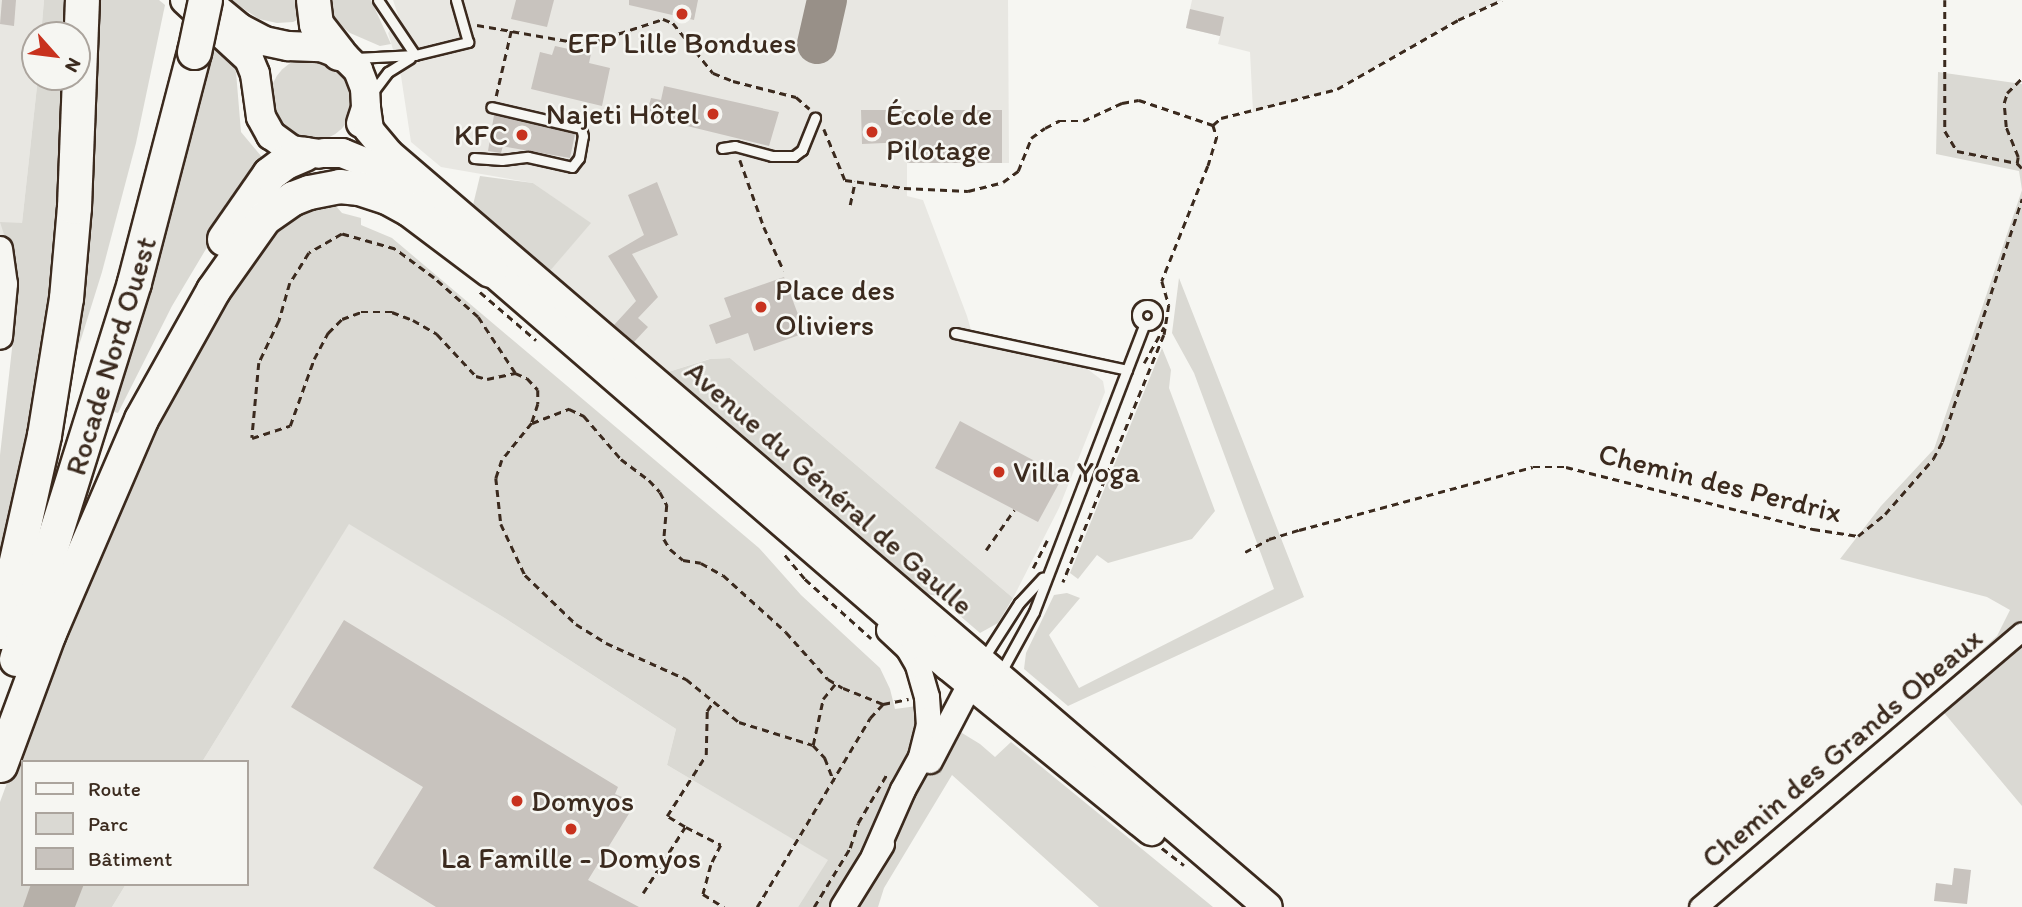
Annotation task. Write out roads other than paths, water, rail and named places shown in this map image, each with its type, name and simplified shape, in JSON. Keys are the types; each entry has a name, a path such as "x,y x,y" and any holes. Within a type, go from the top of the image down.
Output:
{"highway":[{"path":"0,632 44,435 66,298 75,195 82,0"},
{"name":"Rocade Nord Ouest","path":"0,708 134,282 185,43 185,0"},
{"name":"Rocade Nord Ouest","path":"0,642 93,350 138,192 185,43 206,0"},
{"path":"313,0 314,14 321,34 342,55"},
{"path":"0,765 134,408 164,343 238,216 269,174 285,162 314,153"},
{"path":"48,635 141,419 213,290 254,228 271,212 293,198 325,188 348,186 366,190 410,209 481,277"}],"main road":[{"path":"185,0 243,51 253,67 261,117 271,135 286,147 314,153 352,137 366,108 361,76 342,55 321,47 276,45 253,36 206,0"},
{"path":"258,98 269,67 284,54 301,47"},
{"name":"Avenue du Général de Gaulle","path":"366,108 369,130 389,154 983,680 1247,907"},
{"name":"Avenue du Général de Gaulle","path":"314,153 342,153 373,167 481,277 791,545 983,680 1268,907"},
{"path":"0,250 5,284 0,337"},
{"path":"791,545 829,574 908,648 918,665 925,686 929,726 924,749 874,856"},
{"path":"843,907 983,680"}],"street":[{"name":"Chemin des Grands Obeaux","path":"1699,907 2022,632"}],"lane":[{"path":"379,0 415,55"},
{"path":"342,55 374,60 415,55 468,42 456,0"},
{"path":"366,108 380,80 415,55"},
{"path":"474,158 502,160 528,157 572,167 579,158 583,136 581,128 493,107"},
{"path":"722,148 735,146 772,156 794,156 802,150 815,118"},
{"path":"983,680 1027,627 1144,325"},
{"path":"955,333 1127,370"},
{"path":"983,680 1019,603 1046,574"}],"place":[{"name":"EFP Lille Bondues","path":"682,14"},
{"name":"Najeti Hôtel","path":"713,114"},
{"name":"École de Pilotage","path":"872,132"},
{"name":"KFC","path":"522,135"},
{"name":"Place des Oliviers","path":"761,307"},
{"name":"Villa Yoga","path":"999,472"},
{"name":"Domyos","path":"517,801"},
{"name":"La Famille - Domyos","path":"571,829"}]}
